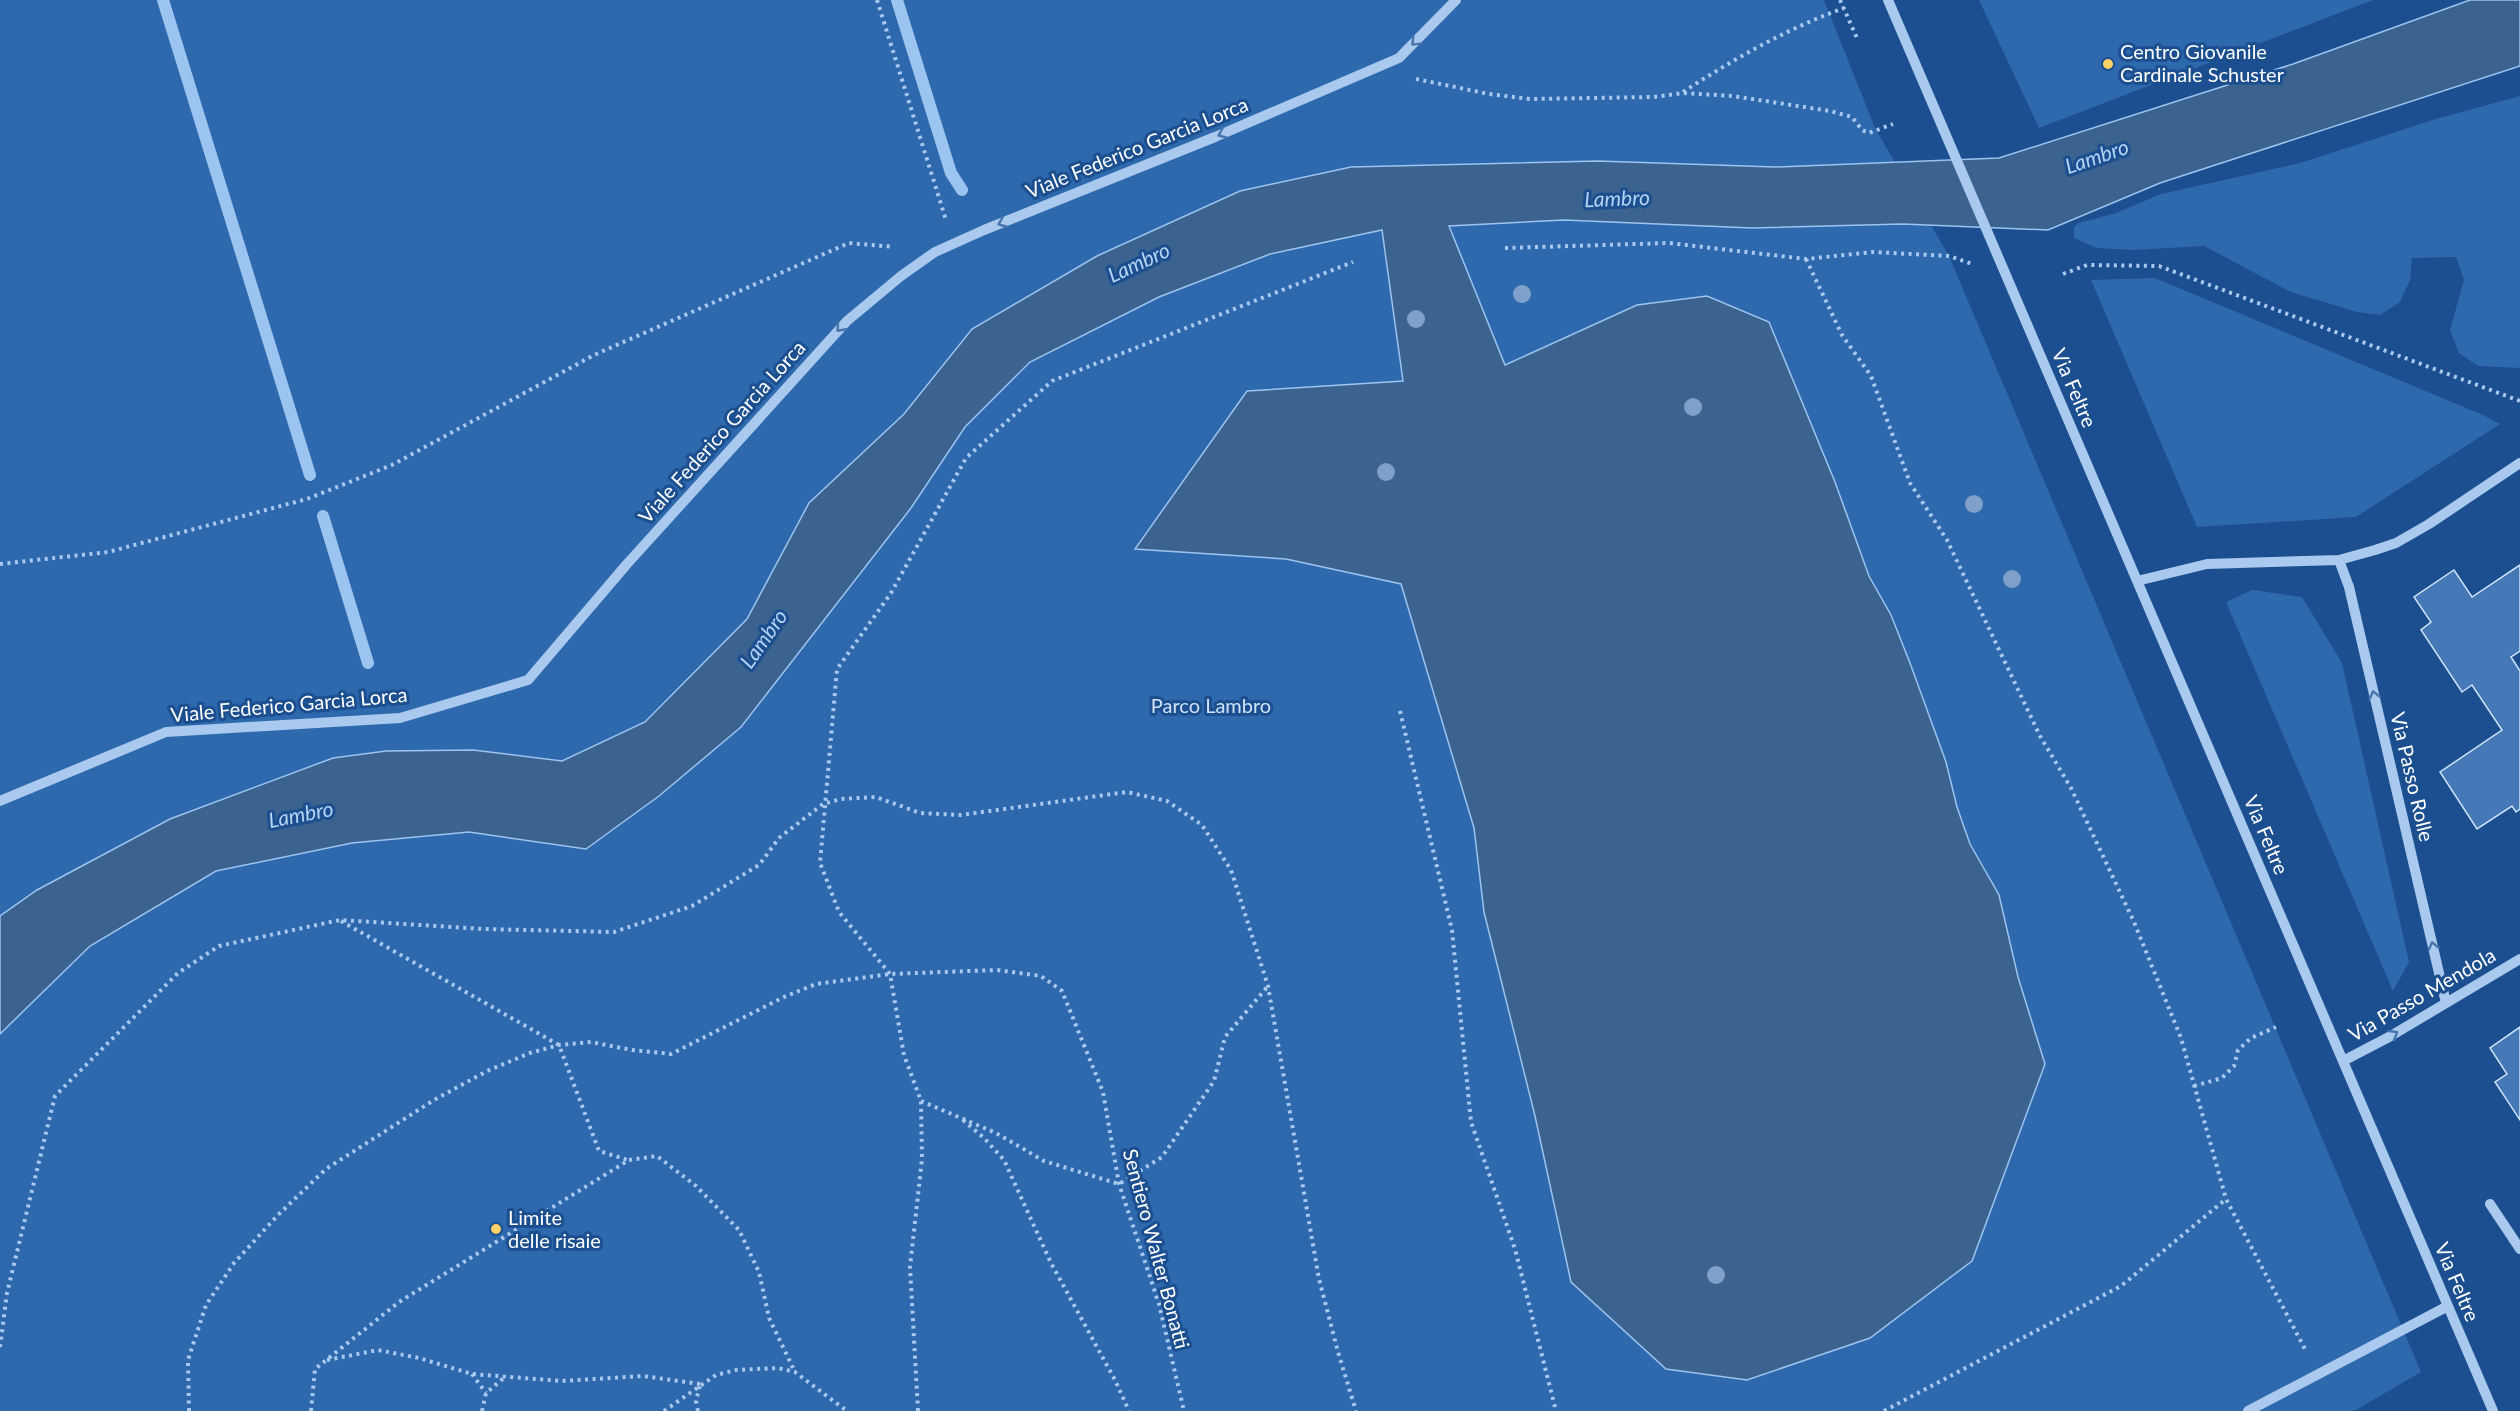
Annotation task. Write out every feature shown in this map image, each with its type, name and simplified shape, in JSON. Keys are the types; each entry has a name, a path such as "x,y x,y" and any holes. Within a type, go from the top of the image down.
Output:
{"street":[{"name":"Viale Federico Garcia Lorca","path":"0,801 166,732 400,718 528,680 627,564 847,321 901,276 935,252 954,243 1215,137 1399,58 1456,0"},
{"name":"Via Feltre","path":"1888,0 2448,1306 2490,1410"},
{"path":"2137,581 2207,564 2339,560 2396,543 2429,524 2520,463"},
{"name":"Via Passo Rolle","path":"2339,560 2349,587 2446,1003"},
{"name":"Via Passo Mendola","path":"2343,1061 2520,959"},
{"path":"2490,1204 2520,1249"},
{"path":"2248,1411 2448,1306"}],"path":[{"path":"877,0 954,243"},
{"path":"1840,0 1857,38"},
{"path":"1683,93 1718,69 1772,39 1844,8"},
{"path":"1383,65 1434,84 1530,99 1654,98 1683,93 1733,96 1830,111 1852,117 1862,130 1869,133 1893,124"},
{"path":"0,564 108,552 307,499 392,465 594,355 849,243 935,252"},
{"path":"1505,248 1669,243 1806,259 1873,252 1949,256 2005,273"},
{"path":"1806,259 1842,334 1871,376 1910,483 1947,540 2040,736 2070,788 2134,922 2181,1038 2226,1198 2318,1373"},
{"path":"918,1411 910,1267 922,1159 921,1101 904,1055 890,974 839,912 820,863 837,669 891,593 966,458 1052,381 1353,262"},
{"path":"2063,274 2087,265 2159,266 2520,401"},
{"path":"1400,711 1452,930 1471,1122 1515,1249 1556,1411"},
{"path":"0,1347 7,1293 55,1096 178,973 219,946 340,920 483,929 614,932 702,901 759,865 779,838 824,804 841,799 876,797 920,813 961,815 1127,792 1167,801 1203,825 1231,870 1268,986 1319,1279 1356,1411"},
{"path":"340,920 559,1045 599,1151 629,1160"},
{"name":"Sentiero Walter Bonatti","path":"189,1411 188,1360 206,1305 234,1263 278,1215 326,1169 434,1100 487,1071 530,1053 559,1045 591,1042 632,1050 671,1054 784,997 816,984 890,974 997,970 1041,976 1062,991 1103,1092 1119,1184 1159,1304 1184,1411"},
{"path":"921,1101 996,1133 1044,1161 1119,1184 1162,1157 1214,1081 1225,1037 1268,986"},
{"path":"2194,1086 2222,1078 2234,1066 2238,1050 2251,1038 2276,1027"},
{"path":"959,1117 984,1138 1004,1160 1055,1272 1115,1380 1129,1411"},
{"path":"310,1411 315,1370 399,1302 629,1160 657,1156 696,1186 739,1230 759,1272 769,1318 795,1372"},
{"path":"1884,1411 2121,1286 2226,1198"},
{"path":"326,1360 378,1350 472,1374 562,1381 643,1376 700,1384"},
{"path":"664,1411 716,1375 736,1370 778,1368 795,1372 847,1411"},
{"path":"472,1374 486,1393"},
{"path":"482,1411 486,1393 505,1377"},
{"path":"698,1411 696,1401 700,1384"}],"green space":[{"name":"Parco Lambro","path":"0,0 1824,0 1875,128 1949,256 2421,1372 2354,1411 0,1411"},
{"name":"Centro Giovanile Cardinale Schuster","path":"1979,0 2373,0 2039,128"},
{"path":"2520,96 2520,368 2478,366 2459,353 2450,330 2464,280 2456,257 2412,258 2410,280 2400,302 2380,315 2357,312 2291,292 2204,246 2133,250 2096,248 2074,238 2074,227 2079,223 2116,213 2161,194 2300,163 2436,119"},
{"path":"2155,278 2500,424 2356,517 2197,527 2091,280"},
{"path":"2252,590 2302,597 2342,663 2409,962 2393,991 2226,602"}],"water":[{"name":"Lambro","path":"2470,0 2520,0 2520,66 2160,183 2048,230 1903,224 1752,228 1564,220 1449,226 1505,365 1637,305 1707,296 1769,322 1835,482 1869,576 1891,615 1910,663 1946,762 1957,807 1970,844 1999,895 2018,977 2045,1064 1972,1261 1870,1338 1747,1380 1666,1369 1571,1282 1535,1116 1484,912 1474,828 1401,584 1286,559 1135,549 1247,391 1403,381 1382,230 1270,254 1159,297 1030,362 965,427 911,508 741,727 659,796 586,849 469,832 352,843 216,871 90,946 0,1034 0,916 37,890 170,819 333,758 386,751 473,750 562,761 645,722 747,619 809,503 904,414 972,329 1097,256 1240,191 1351,167 1598,161 1775,167 1999,158 2293,64"}],"building":[{"path":"2520,565 2520,651 2511,657 2520,671 2520,809 2516,812 2512,806 2477,829 2440,772 2502,730 2472,685 2462,692 2421,630 2431,622 2414,597 2454,570 2472,597"},
{"path":"2520,1027 2520,1120 2495,1082 2507,1074 2490,1048"}],"waterway":[{"path":"163,0 310,475"},
{"path":"897,0 951,173 962,190"},
{"path":"323,516 368,663"}],"place":[{"name":"Centro Giovanile Cardinale Schuster","path":"2108,64"},
{"name":"Limite delle risaie","path":"496,1229"}]}
